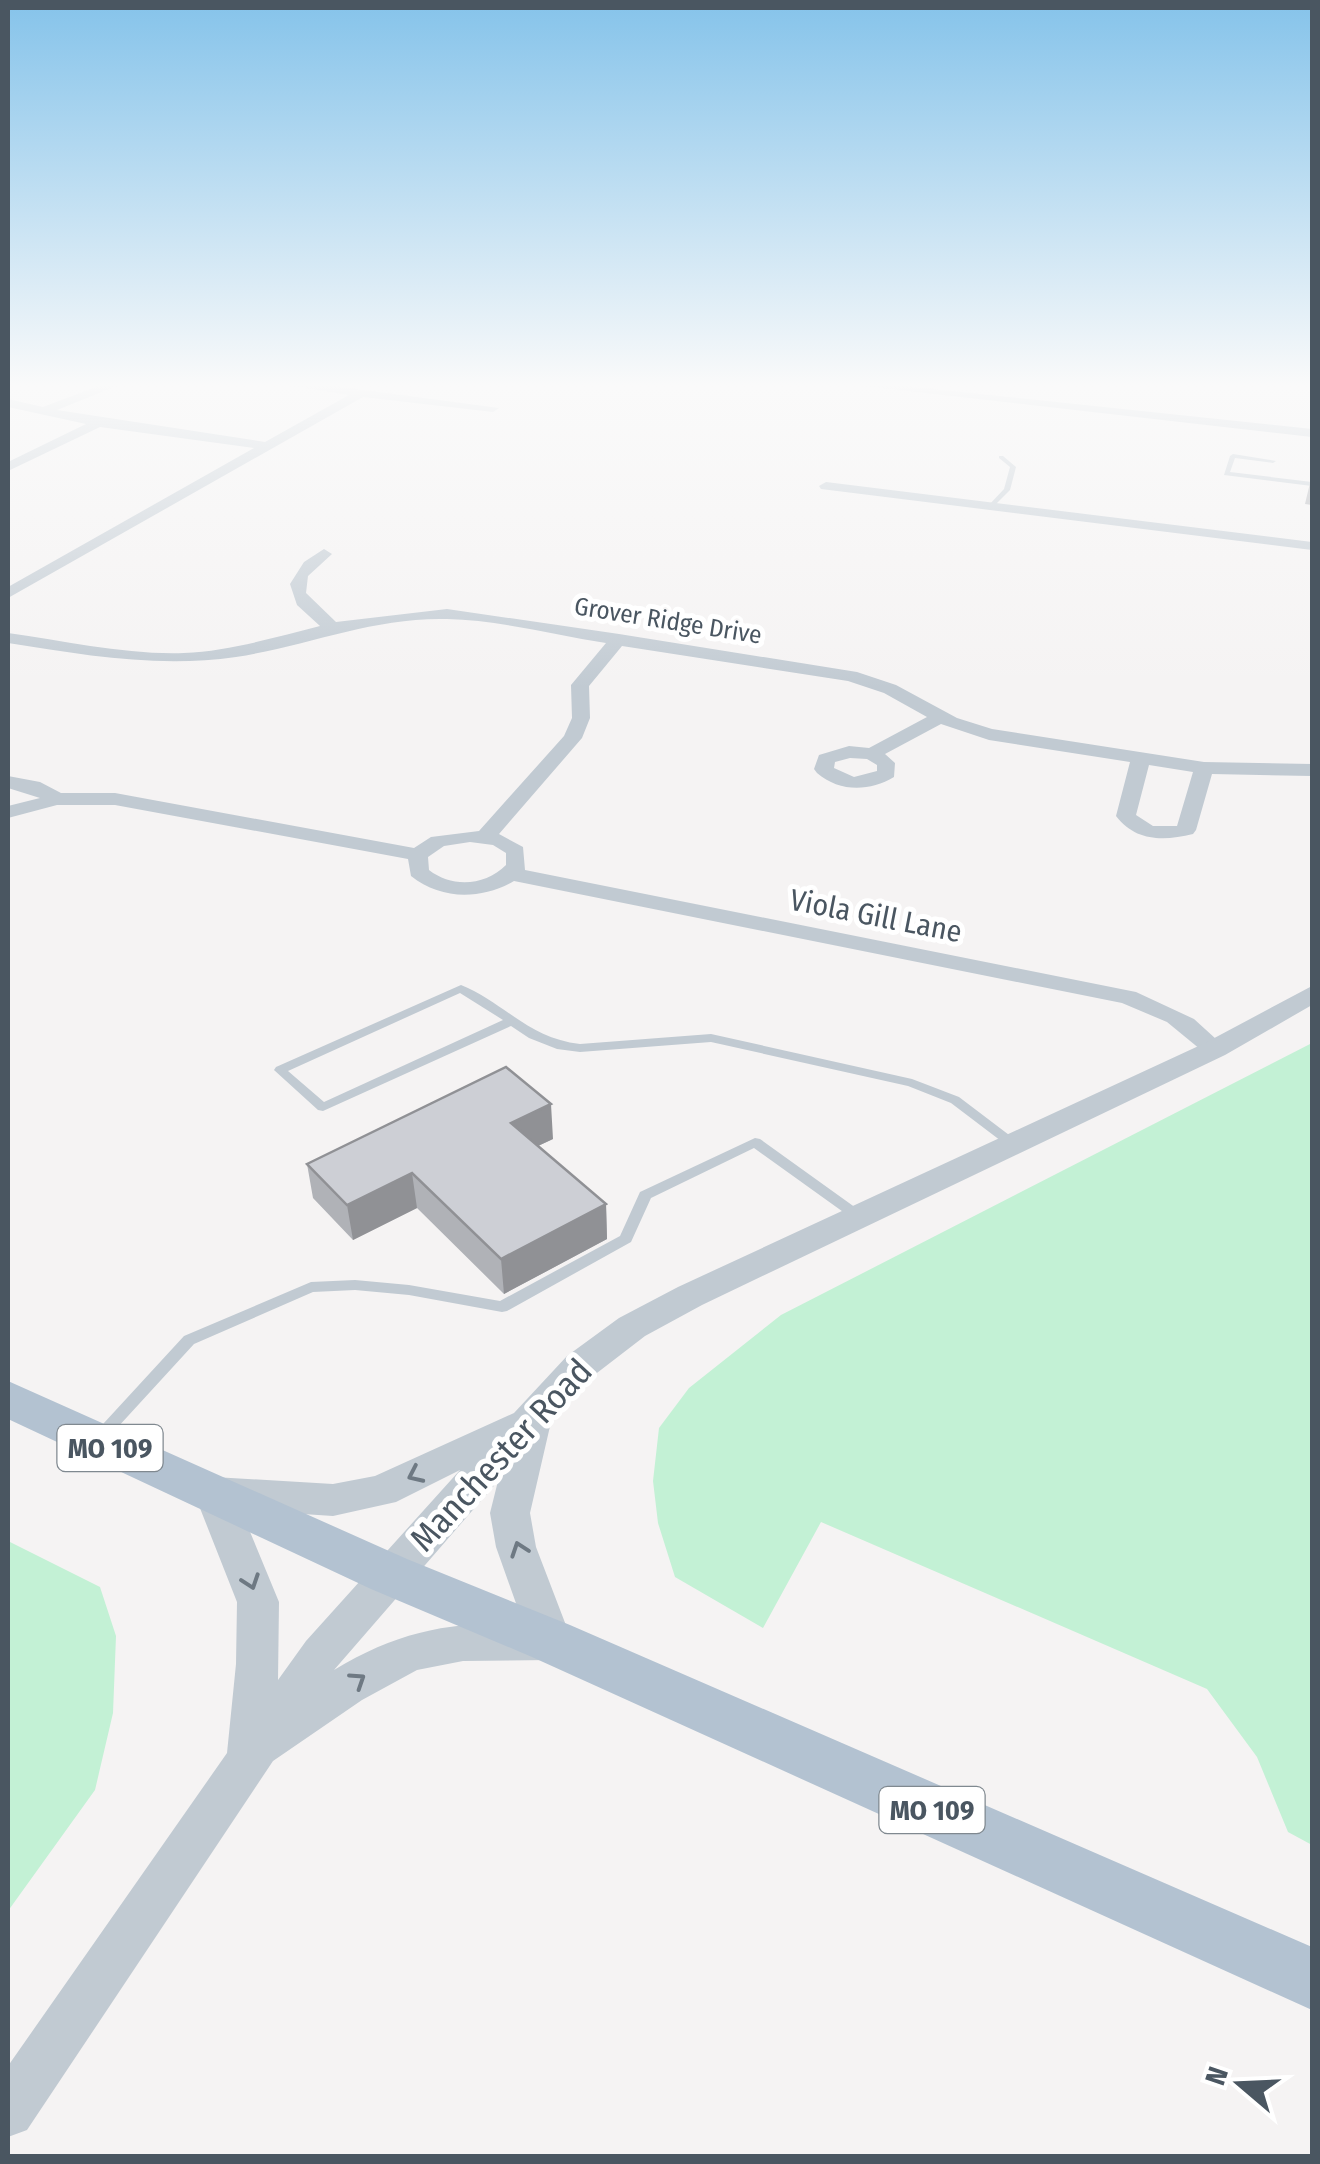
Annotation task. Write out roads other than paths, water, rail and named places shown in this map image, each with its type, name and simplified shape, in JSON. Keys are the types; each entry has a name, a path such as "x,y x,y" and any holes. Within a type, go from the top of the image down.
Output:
{"main road":[{"name":"MO 109","path":"8,1399 389,1574 552,1641 1312,1979"}],"street":[{"path":"8,592 195,486"},
{"path":"826,486 1312,546"},
{"path":"324,554 302,572 296,591 298,599 333,628"},
{"name":"Grover Ridge Drive","path":"8,638 132,656 184,658 241,651 376,618 447,614 851,676 890,689 940,717 989,734 1204,768 1312,770"},
{"path":"486,836 574,738 580,718 580,686 619,640"},
{"path":"872,754 940,717"},
{"path":"1141,758 1126,816 1138,828 1156,833 1186,830 1204,768"},
{"path":"8,782 34,786 57,799"},
{"path":"8,812 57,799 115,798 418,855 438,841 486,836 516,851 518,858 510,874"},
{"name":"Viola Gill Lane","path":"418,855 418,872 437,885 485,886 510,874 1128,997 1173,1014 1215,1049"},
{"name":"Manchester Road","path":"8,2111 322,1654 389,1574 580,1366 632,1327 1215,1049 1312,994"},
{"path":"249,1756 258,1664 258,1602 214,1492 333,1500 382,1491 534,1416"},
{"path":"249,1756 367,1673 394,1660 435,1646 552,1641 516,1547 510,1512 534,1416"}],"lane":[{"path":"992,506 1007,486"},
{"path":"512,1021 323,1107 280,1070 461,988 556,1045 580,1048 711,1038 912,1082 955,1100 1014,1144"},
{"path":"95,1442 189,1340 312,1287 355,1285 409,1290 502,1306 626,1239 645,1195 755,1142 859,1217"}]}
